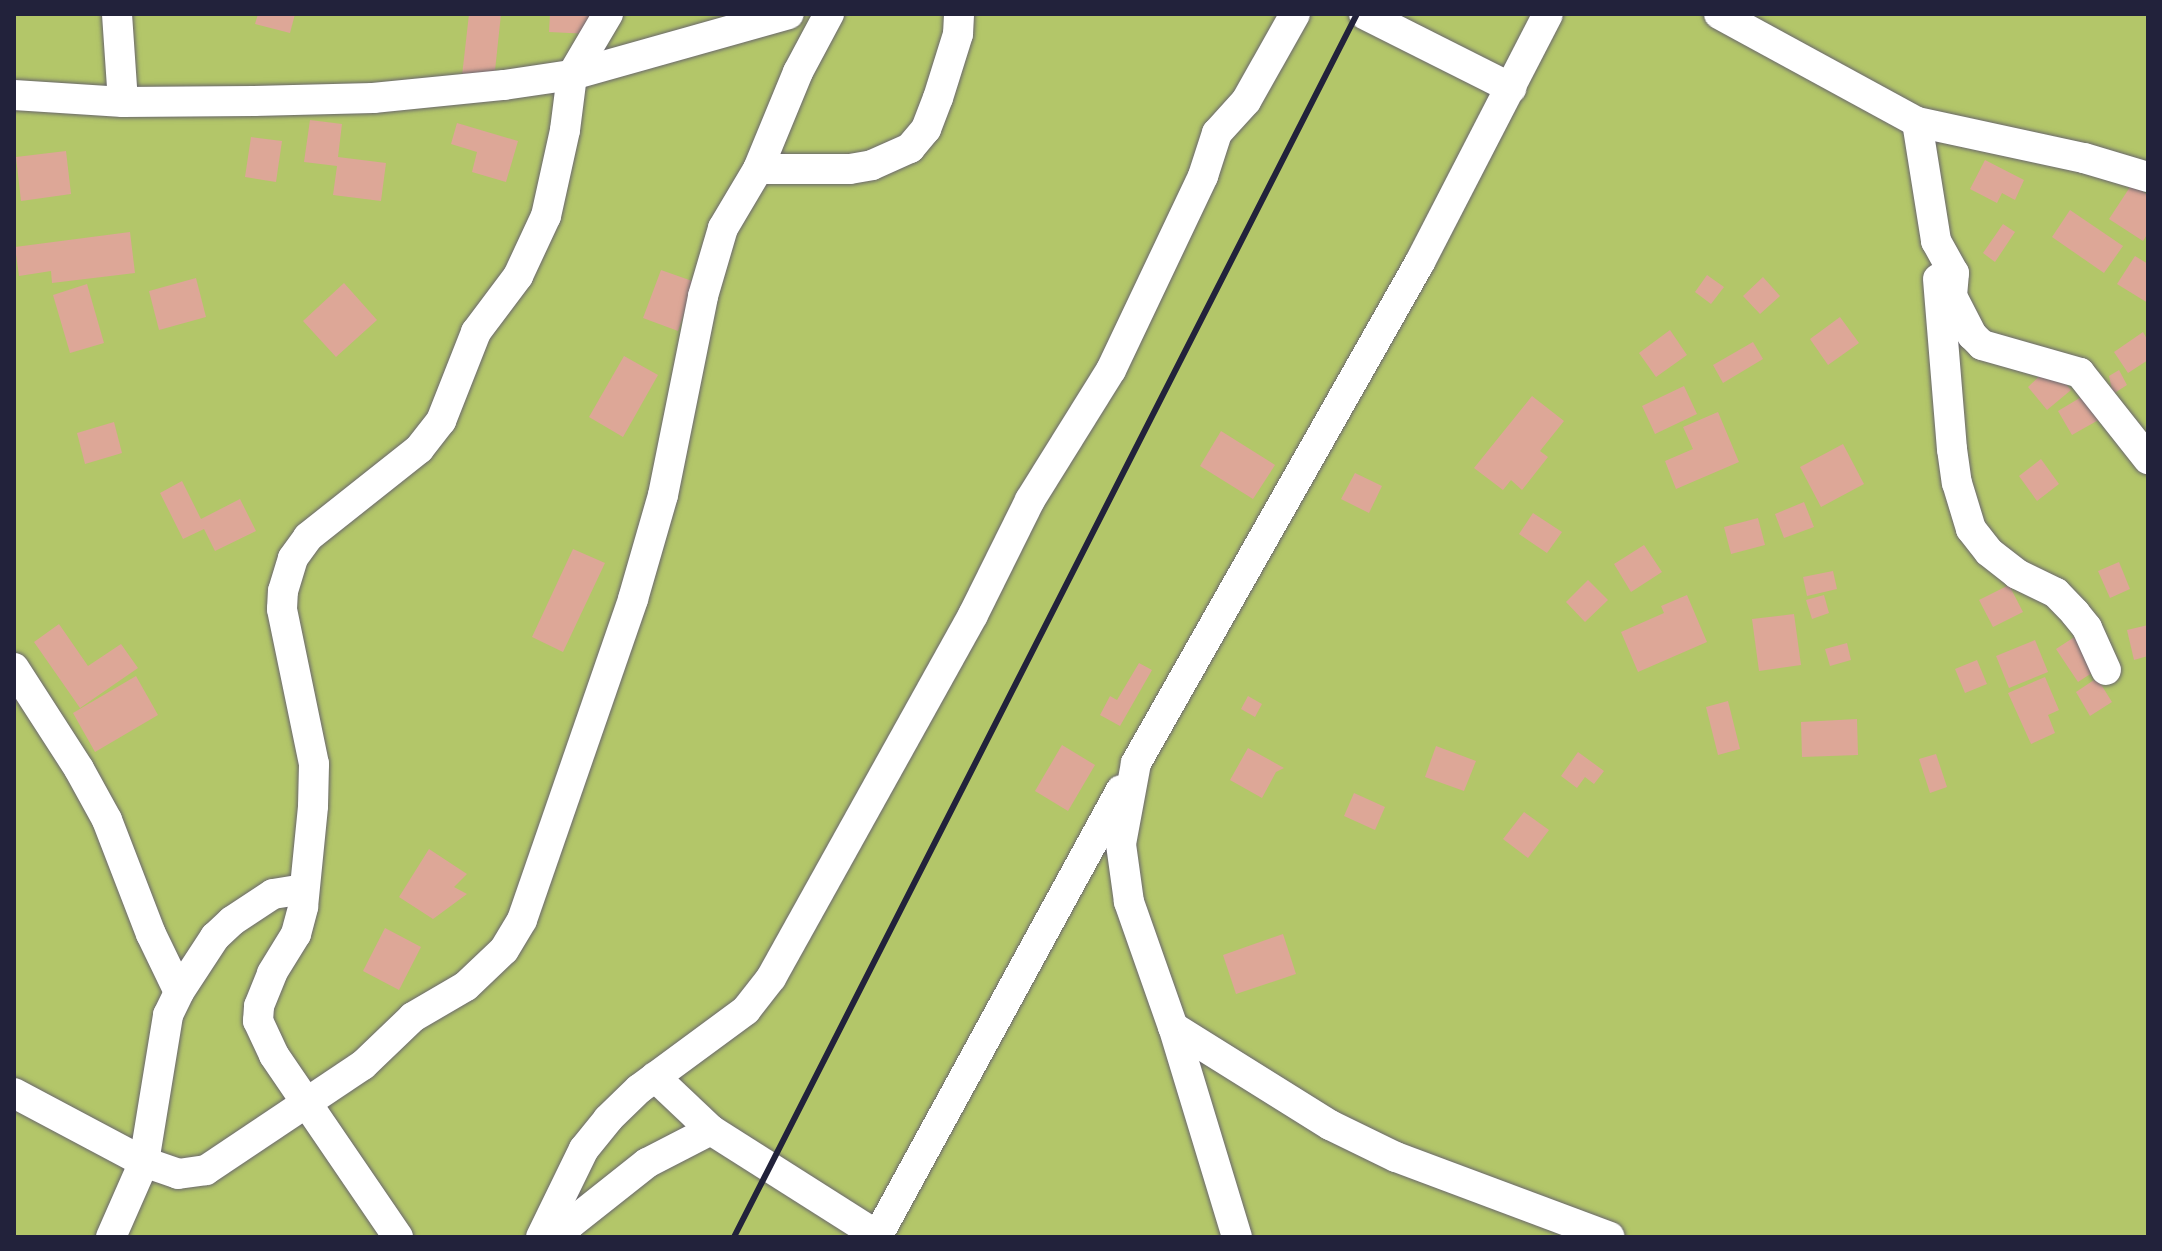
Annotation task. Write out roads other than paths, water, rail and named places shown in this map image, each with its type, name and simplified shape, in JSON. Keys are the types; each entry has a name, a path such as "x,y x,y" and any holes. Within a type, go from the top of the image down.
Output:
{"street":[{"path":"117,14 123,102"},
{"path":"398,1237 274,1055 258,1021 259,1006 272,973 296,934 303,907 314,764 282,609 286,573 308,537 419,449 441,421 476,332 518,276 546,216 572,75 608,14"},
{"path":"14,95 123,102 373,98 572,75 789,14"},
{"path":"14,1093 144,1162 178,1174 206,1170 363,1065 413,1017 466,986 504,950 522,920 543,867 655,524 710,265 736,201 758,169 798,72 829,14"},
{"path":"758,169 850,169 872,165 910,148 926,129 938,98 958,34 959,14"},
{"path":"541,1237 584,1149 617,1110 655,1077 746,1010 771,978 973,615 1030,500 1111,370 1198,188 1217,133 1246,101 1295,14"},
{"path":"1364,14 1511,88"},
{"path":"655,1077 711,1130 878,1236 1136,763 1328,430 1548,14"},
{"path":"1719,14 1917,122 2084,158 2148,177"},
{"path":"1917,122 1936,241 1952,449 1966,517 1989,552 2017,574 2056,593 2075,613 2087,628 2106,670"},
{"path":"1936,241 1954,273 1952,296 1972,335 1982,345 2080,373 2148,459"},
{"path":"14,668 72,757 107,820 151,934 179,992"},
{"path":"1136,763 1125,812 1122,869 1129,902 1173,1027 1237,1237"},
{"path":"111,1237 144,1162 168,1015 179,992 215,937 232,921 273,894 304,889"},
{"path":"1173,1027 1330,1125 1396,1157 1610,1237"},
{"path":"541,1237 570,1224 656,1158 711,1130"}],"railway":[{"path":"734,1237 1357,14"}]}
